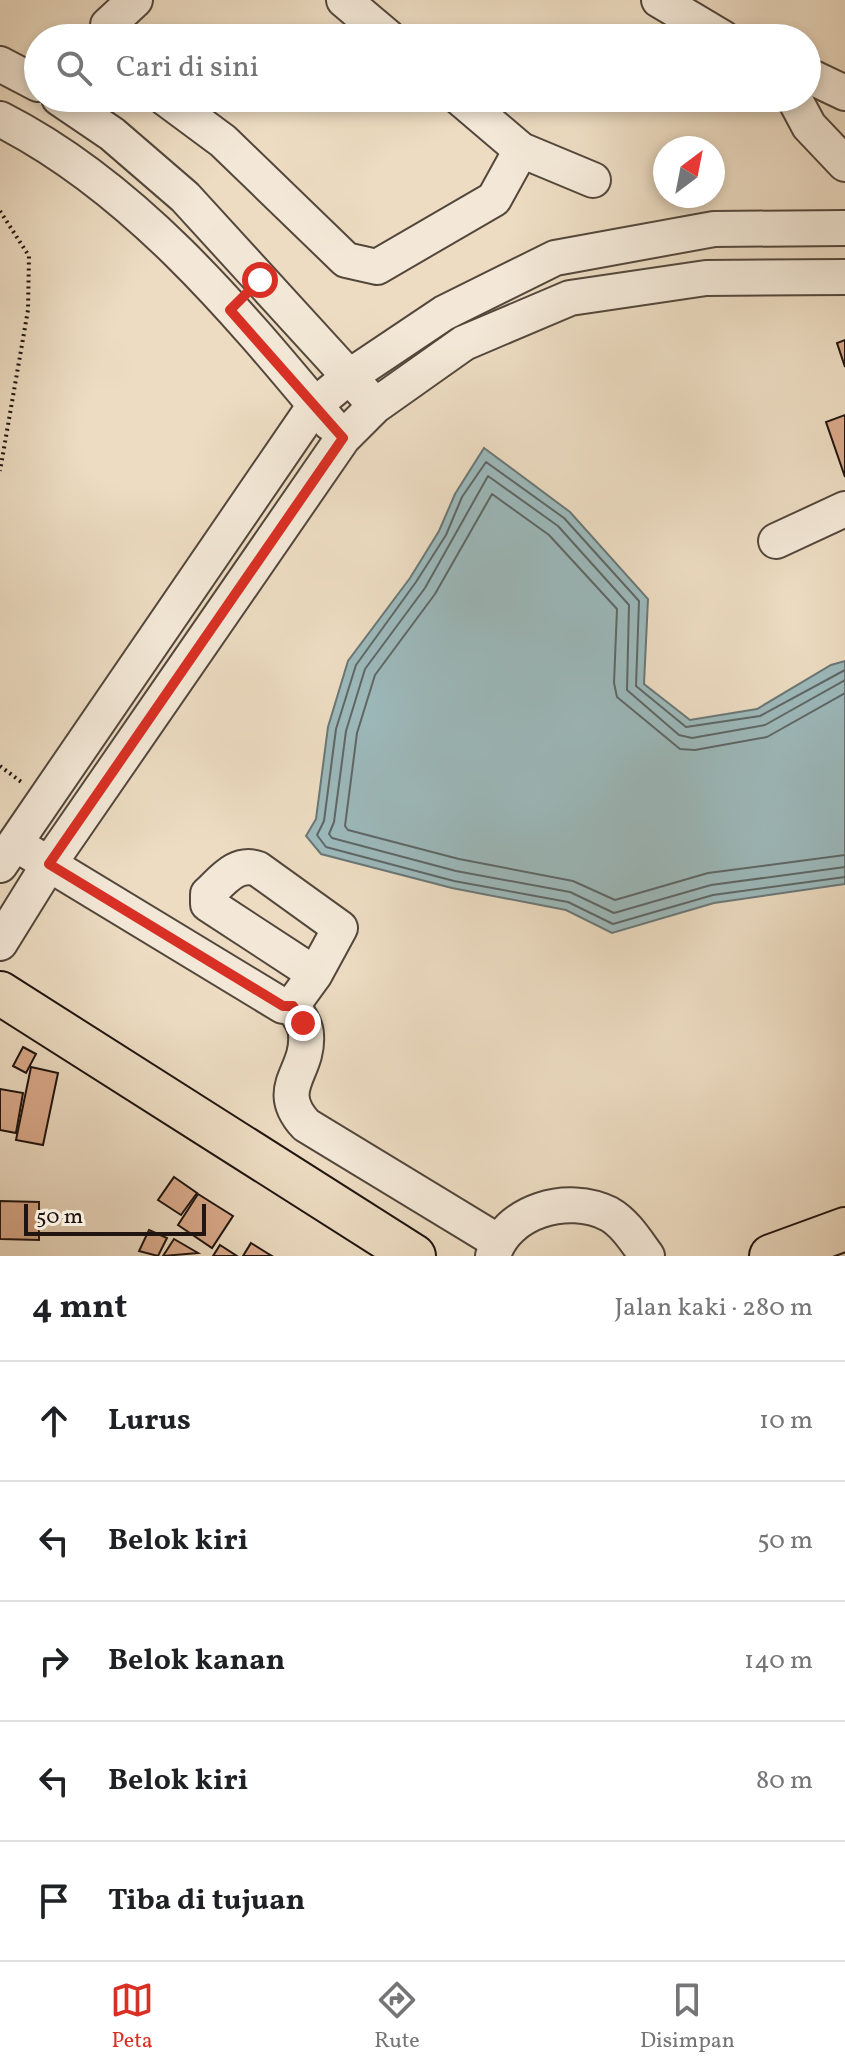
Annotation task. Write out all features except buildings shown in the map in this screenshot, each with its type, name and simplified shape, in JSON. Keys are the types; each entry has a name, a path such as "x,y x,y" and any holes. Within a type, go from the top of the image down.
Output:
{"main road":[{"path":"0,993 414,1256"},
{"path":"0,1023 364,1256"},
{"path":"771,1256 845,1229"}],"street":[{"path":"109,24 135,0"},
{"path":"344,0 372,24"},
{"path":"659,0 699,24"},
{"path":"0,64 24,77"},
{"path":"821,82 845,93"},
{"path":"80,112 112,134 185,197 375,406"},
{"path":"184,112 223,141 346,260 377,267 494,199 521,150"},
{"path":"476,112 521,150 593,180"},
{"path":"802,112 809,126 845,164"},
{"path":"0,119 55,150 102,183 173,247 343,438"},
{"path":"293,1006 283,1006 49,864 8,854 315,405 350,376 444,313 555,258 714,229 845,228"},
{"path":"0,943 49,864 343,438 375,406 464,343 570,298 706,278 845,277"},
{"path":"230,310 260,280"},
{"path":"776,541 845,509"},
{"path":"237,517 274,540"},
{"path":"193,581 228,606"},
{"path":"293,1006 315,974"},
{"path":"293,1006 306,1035 304,1055 292,1084 291,1100 296,1115 306,1125 495,1248 523,1217 562,1206 587,1206 610,1215 629,1231 647,1256"}],"path":[{"path":"0,211 29,256 28,310 0,471"}],"water":[{"path":"484,448 570,512 648,599 644,684 690,720 757,709 831,665 845,661 845,884 714,903 612,933 566,910 452,888 321,854 306,836 316,819 328,727 348,661 410,578 439,531 455,494"}],"route":[{"path":"260,280 230,310 343,438 49,864 283,1006 293,1006 303,1023"}]}
